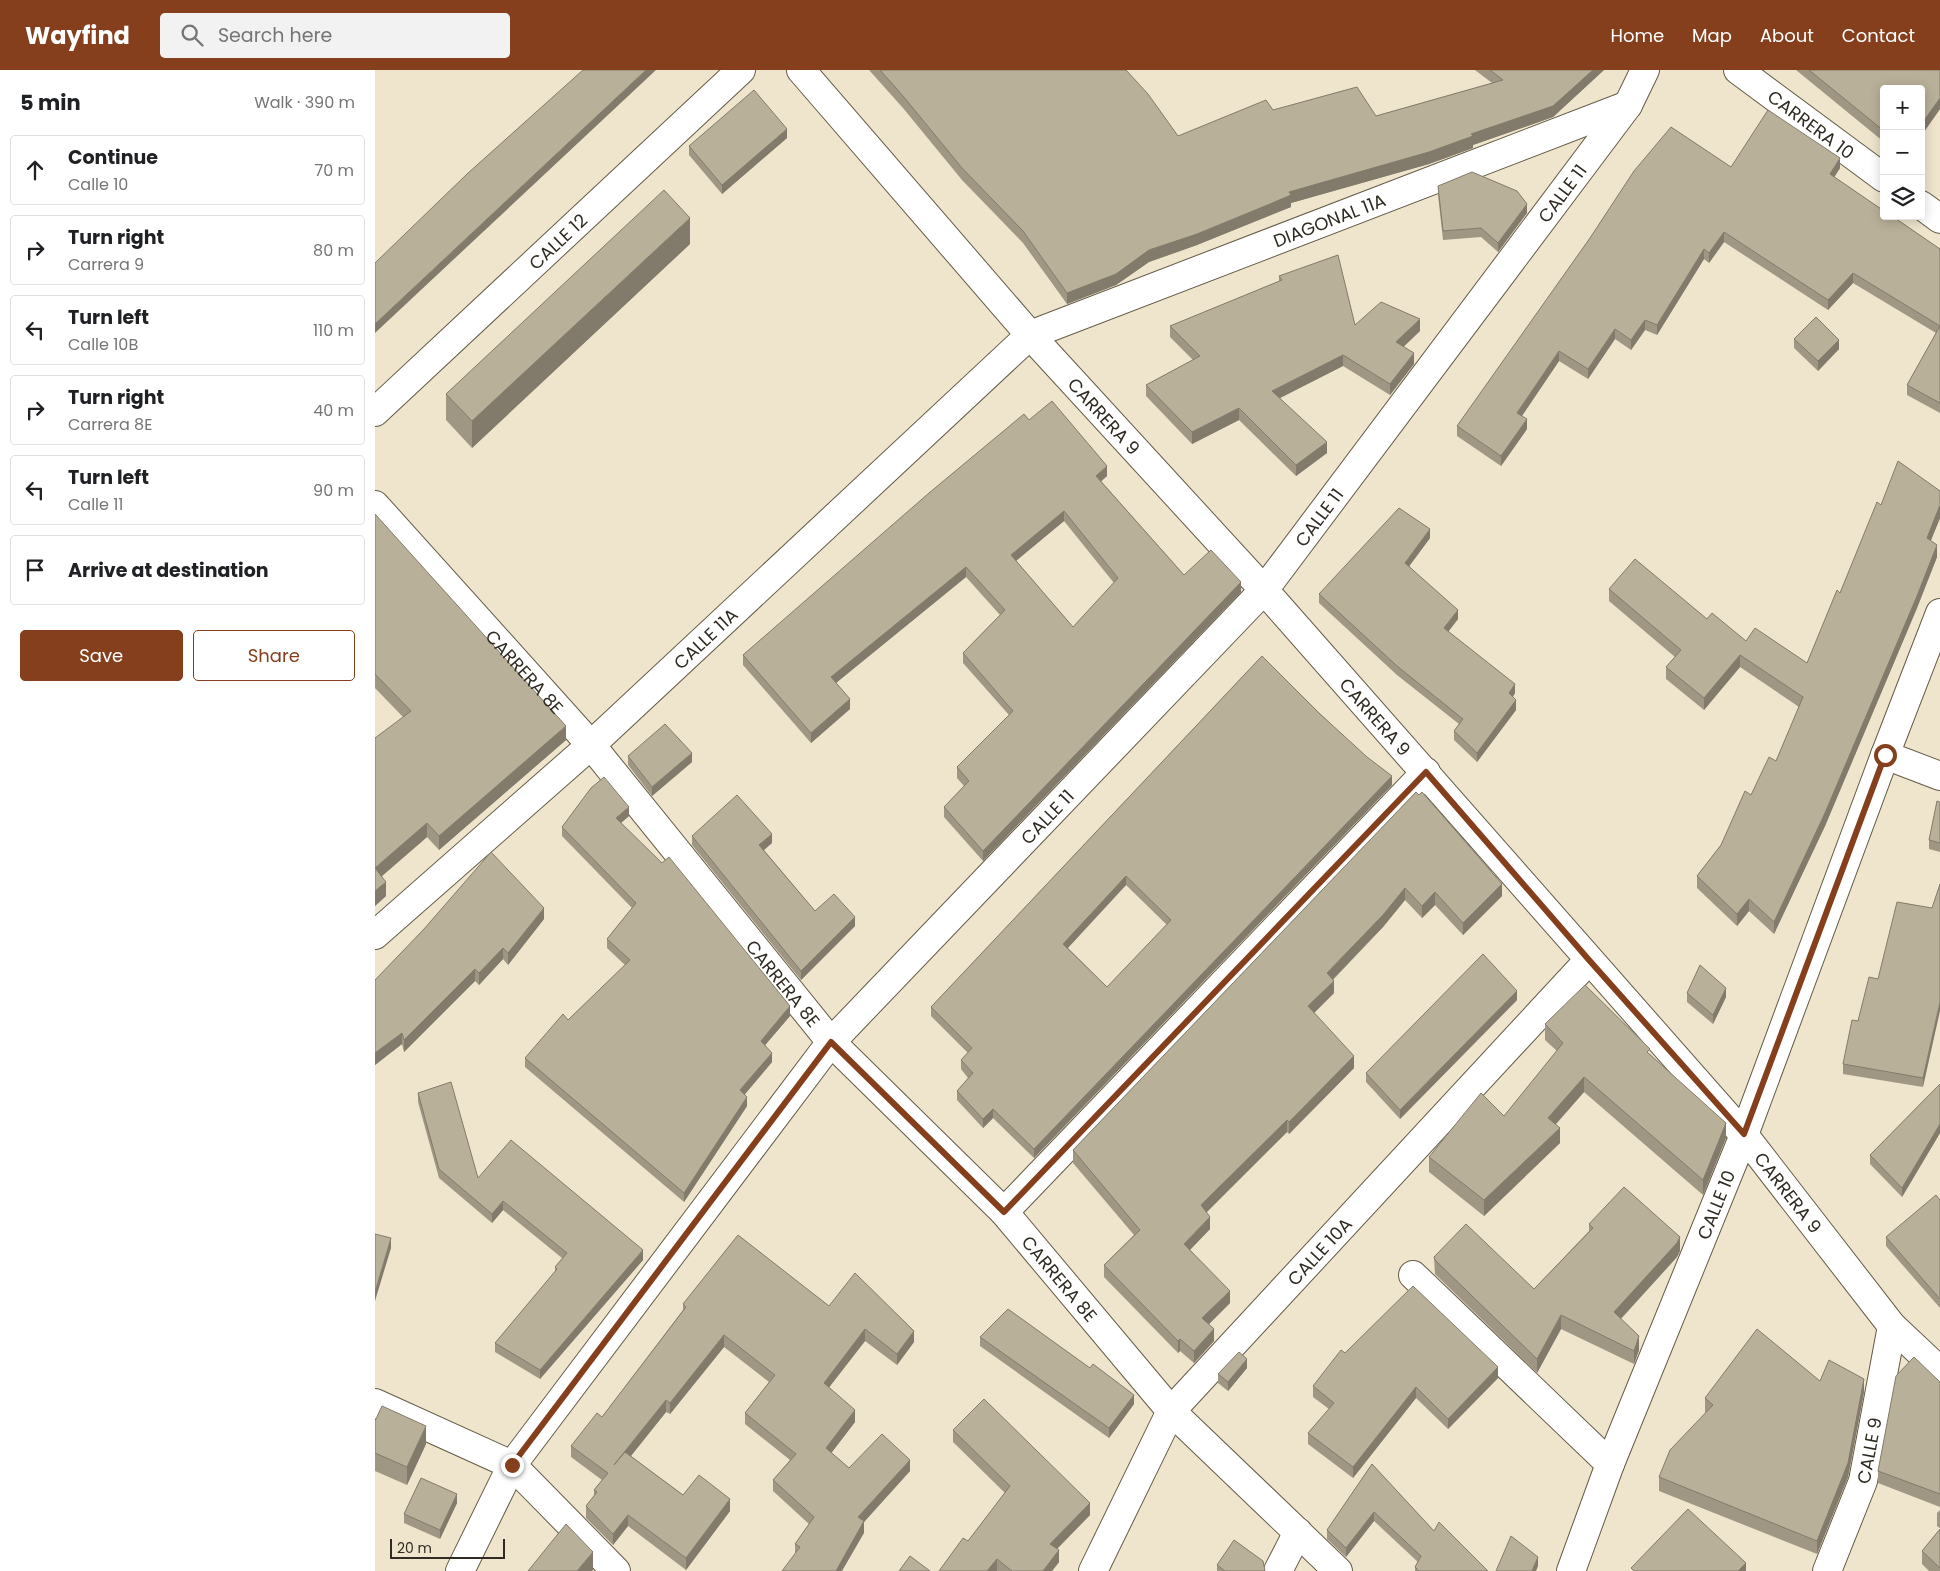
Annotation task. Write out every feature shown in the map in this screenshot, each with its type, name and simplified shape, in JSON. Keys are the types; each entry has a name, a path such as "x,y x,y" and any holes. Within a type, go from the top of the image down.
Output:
{"street":[{"name":"CALLE 12","path":"375,412 741,70"},
{"name":"CARRERA 9","path":"801,70 1030,335 1265,590 1744,1134 1892,1326 1940,1371"},
{"name":"CALLE 11","path":"460,1571 512,1465 831,1042 1265,590 1628,105 1645,70"},
{"name":"CARRERA 10","path":"1738,70 1880,175"},
{"name":"DIAGONAL 11A","path":"1030,335 1628,105"},
{"path":"1925,208 1940,219"},
{"name":"CALLE 11A","path":"375,935 591,745 1030,335"},
{"name":"CARRERA 8E","path":"375,505 591,745 831,1042 1004,1212 1171,1411 1338,1571"},
{"name":"CALLE 10","path":"1571,1571 1610,1464 1744,1134 1940,613"},
{"path":"1885,755 1940,776"},
{"path":"1004,1212 1426,772"},
{"name":"CALLE 10A","path":"1093,1571 1171,1411 1589,960"},
{"path":"1413,1275 1610,1464"},
{"name":"CALLE 9","path":"1827,1571 1863,1481 1892,1326"},
{"path":"375,1403 512,1465 616,1571"},
{"path":"1278,1571 1297,1532"}],"building":[{"path":"583,70 646,70 375,324 375,263 467,174"},
{"path":"880,70 1126,70 1148,94 1178,136 1266,100 1273,110 1357,87 1376,116 1503,80 1490,70 1593,70 1553,106 1471,134 1473,136 1429,152 1289,192 1291,195 1270,204 1197,234 1149,250 1116,274 1067,293 1023,231 962,168"},
{"path":"1809,70 1940,70 1940,98 1925,119 1925,85 1880,85 1880,128"},
{"path":"754,90 787,129 722,185 689,146"},
{"path":"1768,110 1840,158 1830,174 1880,208 1880,220 1898,220 1940,249 1940,326 1853,273 1828,300 1724,232 1709,253 1704,249 1657,325 1645,320 1631,340 1615,329 1588,369 1559,351 1517,413 1527,419 1501,456 1457,426 1590,238 1634,171 1671,127 1731,167"},
{"path":"1472,172 1517,191 1527,204 1498,243 1481,228 1443,231 1438,186"},
{"path":"664,190 690,218 472,421 446,394"},
{"path":"1338,255 1355,325 1381,302 1420,319 1396,342 1414,353 1390,384 1343,355 1272,391 1327,442 1296,465 1239,408 1192,432 1146,385 1200,356 1170,326 1282,280 1279,276"},
{"path":"1816,317 1839,340 1818,361 1794,339"},
{"path":"1940,326 1940,403 1907,385"},
{"path":"1052,401 1107,466 1096,476 1184,575 1211,550 1241,582 983,851 944,807 969,781 957,767 1013,711 963,653 1005,610 966,567 831,677 850,699 811,733 743,655 929,493 1024,414 1029,420","holes":["1064,511 1118,578 1073,627 1011,555"]},
{"path":"1898,461 1940,491 1940,505 1927,538 1937,545 1825,813 1774,922 1749,899 1737,914 1697,876 1721,845 1745,791 1751,795 1769,757 1776,761 1803,697 1740,655 1704,698 1666,667 1681,650 1609,589 1635,559 1707,619 1712,613 1746,641 1755,628 1807,663 1837,590 1840,593 1877,502 1881,505"},
{"path":"1399,508 1430,529 1405,563 1458,610 1444,628 1515,684 1509,693 1516,700 1477,753 1454,731 1463,719 1397,666 1319,594"},
{"path":"375,514 566,726 439,836 427,823 375,868 375,738 411,711 375,674"},
{"path":"1262,656 1319,713 1367,757 1392,776 1034,1149 993,1109 983,1119 957,1091 973,1073 961,1060 972,1048 931,1007","holes":["1126,876 1171,920 1107,987 1063,944"]},
{"path":"665,724 692,753 652,787 628,756"},
{"path":"604,777 629,807 616,818 662,863 669,857 790,1006 761,1041 772,1053 740,1090 747,1097 684,1193 525,1058 563,1014 568,1020 630,960 607,939 636,903 562,827 591,788"},
{"path":"1416,792 1419,795 1422,792 1502,884 1463,923 1435,892 1422,906 1405,888 1383,915 1327,973 1334,981 1308,1006 1354,1056 1289,1122 1287,1120 1201,1205 1210,1217 1184,1244 1230,1291 1202,1318 1214,1329 1194,1351 1180,1339 1178,1341 1104,1265 1140,1230 1073,1150"},
{"path":"737,795 772,834 759,845 815,911 834,894 855,917 801,971 692,836"},
{"path":"1937,801 1940,802 1940,843 1929,840"},
{"path":"491,852 544,908 508,953 503,948 479,973 475,969 404,1040 402,1033 375,1053 375,980 424,929"},
{"path":"375,868 386,882 375,891"},
{"path":"1940,884 1940,1002 1923,1078 1843,1064 1852,1020 1858,1021 1869,977 1878,979 1897,902 1932,908"},
{"path":"1483,954 1517,991 1400,1110 1366,1073"},
{"path":"1700,965 1726,988 1713,1015 1687,993"},
{"path":"1585,985 1650,1049 1647,1052 1726,1123 1703,1180 1584,1077 1548,1118 1560,1128 1484,1200 1429,1157 1481,1093 1504,1116 1563,1043 1545,1024"},
{"path":"451,1082 478,1178 511,1140 643,1250 540,1370 495,1343 557,1269 555,1267 567,1253 503,1201 492,1214 439,1169 418,1093"},
{"path":"1940,1084 1940,1124 1902,1188 1870,1155"},
{"path":"1624,1187 1680,1237 1677,1243 1614,1312 1639,1336 1634,1351 1561,1315 1537,1359 1435,1260 1434,1257 1466,1224 1534,1289 1593,1228 1589,1224"},
{"path":"1936,1195 1940,1200 1940,1299 1886,1237"},
{"path":"375,1234 391,1238 375,1292"},
{"path":"738,1235 829,1306 855,1273 914,1331 897,1354 865,1329 824,1383 855,1410 826,1448 849,1468 882,1434 910,1460 858,1517 864,1521 836,1571 782,1571 800,1547 795,1544 814,1517 773,1480 796,1454 745,1413 775,1375 724,1335 670,1403 666,1400 614,1465 625,1452 683,1495 699,1475 730,1499 686,1558 628,1515 613,1534 586,1506 597,1492 594,1490 608,1473 571,1446 597,1413 602,1417 686,1307 683,1304"},
{"path":"1413,1286 1498,1367 1448,1419 1416,1387 1353,1467 1308,1433 1334,1403 1313,1386 1341,1350 1345,1353"},
{"path":"1008,1309 1090,1368 1093,1364 1134,1395 1109,1428 980,1337"},
{"path":"1757,1329 1820,1381 1829,1360 1864,1379 1848,1463 1817,1541 1659,1477 1670,1450 1713,1405 1705,1398"},
{"path":"1239,1352 1247,1359 1228,1382 1218,1374"},
{"path":"1914,1357 1940,1382 1940,1494 1878,1471 1896,1376"},
{"path":"984,1399 1090,1503 1050,1544 1059,1550 1043,1571 1012,1571 997,1559 987,1571 939,1571 963,1538 968,1541 1010,1486 953,1430"},
{"path":"382,1406 426,1426 407,1467 375,1453 375,1421"},
{"path":"1372,1464 1434,1531 1439,1522 1488,1571 1419,1571 1415,1567 1421,1556 1374,1512 1346,1548 1327,1530"},
{"path":"421,1478 457,1494 440,1530 404,1514"},
{"path":"1688,1509 1746,1563 1738,1571 1634,1571 1631,1568"},
{"path":"566,1524 593,1552 577,1571 528,1571"},
{"path":"1940,1529 1940,1568 1922,1551"},
{"path":"1511,1536 1538,1557 1532,1571 1496,1571"},
{"path":"1234,1540 1263,1561 1265,1571 1225,1571 1217,1565"},
{"path":"910,1556 930,1571 899,1571"}],"route":[{"path":"512,1465 831,1042 1004,1212 1426,772 1589,960 1744,1134 1885,755"}]}
